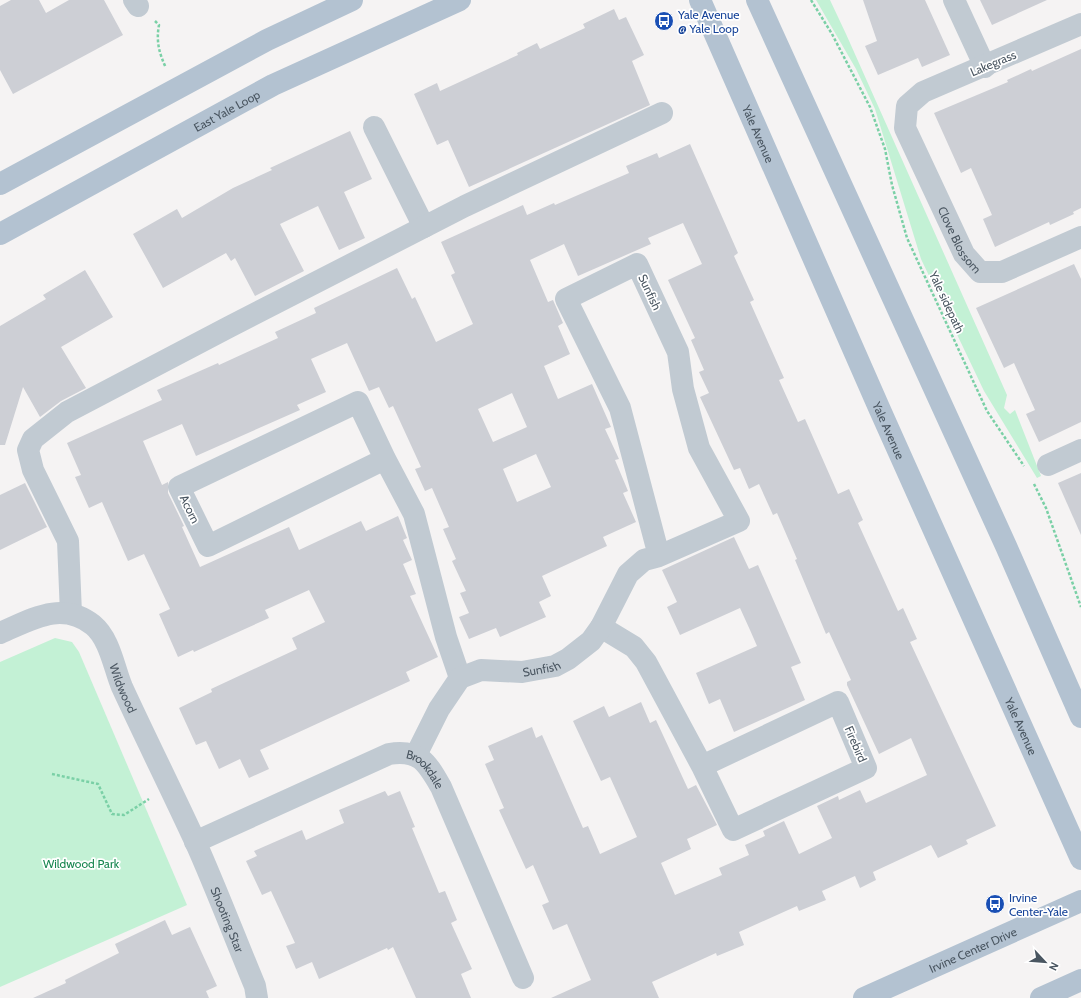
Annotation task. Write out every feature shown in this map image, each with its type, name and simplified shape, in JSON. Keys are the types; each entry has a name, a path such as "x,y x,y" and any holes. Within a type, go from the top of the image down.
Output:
{"main road":[{"path":"0,184 267,40 352,0"},
{"name":"East Yale Loop","path":"0,234 273,85 460,0"},
{"name":"Yale Avenue","path":"700,0 880,410 1081,859"},
{"path":"757,0 999,531 1081,717"},
{"name":"Irvine Center Drive","path":"864,998 1081,901"},
{"path":"1041,998 1081,980"}],"street":[{"path":"954,0 985,67"},
{"name":"Lakegrass","path":"907,106 923,92 985,67 1081,24"},
{"name":"Clove Blossom","path":"907,106 905,128 964,254 980,272 1002,272 1081,237"},
{"path":"71,614 68,540 33,470 28,450 33,439 67,412 424,227 662,113"},
{"path":"374,128 424,227"},
{"name":"Sunfish","path":"460,678 481,670 522,672 555,666 582,650 592,641 601,627 628,574 644,560 659,556 739,521 699,448 683,389 678,352 637,264 566,299 620,408 659,556"},
{"name":"Acorn","path":"385,459 208,546 179,487 358,402 385,459 414,514 446,637 460,678"},
{"path":"1040,473 1081,450"},
{"name":"Wildwood","path":"0,633 43,615 55,612 71,614 93,625 100,633 122,685 195,842"},
{"name":"Firebird","path":"601,627 634,647 646,662 702,766 733,830 866,768 838,702 702,766"},
{"path":"416,755 438,708 460,678"},
{"name":"Brookdale","path":"195,842 390,754 403,752 416,755 430,767 441,787 523,978"},
{"name":"Shooting Star","path":"195,842 254,986 257,998"}],"path":[{"name":"Yale sidepath","path":"811,0 832,34 870,107 885,148 892,185 907,238 987,411 1025,467"},
{"path":"136,3 160,25 157,42 160,56 176,88"},
{"path":"1040,473 1046,508 1081,607"},
{"path":"52,774 98,784 112,814 124,815 149,799"}],"green space":[{"path":"816,0 830,0 846,34 1007,395 1004,408 1010,414 1015,410 1041,476 1037,478 984,391 921,259 875,109 856,69"},
{"name":"Wildwood Park","path":"55,638 72,642 79,652 187,905 0,987 0,662"}],"building":[{"path":"11,0 39,0 46,13 69,0 104,0 123,35 13,94 0,70 0,6"},
{"path":"863,0 925,0 950,55 922,67 918,58 878,75 865,46 877,41"},
{"path":"980,0 1047,0 992,25"},
{"path":"614,9 619,20 626,17 644,55 632,61 650,105 469,187 448,140 437,145 414,94 437,83 440,91 518,55 517,53 537,43 540,49 585,28 583,24"},
{"path":"1081,49 1081,208 1073,212 1074,214 1050,225 1049,222 995,247 983,219 992,215 971,168 961,173 934,113 1008,82 1007,80 1031,69 1032,71"},
{"path":"350,131 372,179 344,192 365,238 339,250 318,206 280,224 304,271 255,296 235,258 231,261 226,253 163,288 133,234 177,209 182,218 233,188 272,170 270,168"},
{"path":"690,144 738,253 734,256 754,300 750,302 784,378 779,380 798,422 805,419 838,494 849,489 863,520 858,523 898,611 903,608 917,639 910,642 996,826 966,840 968,844 938,858 931,845 873,872 876,880 860,888 855,876 822,891 826,900 799,911 797,906 739,932 744,945 717,956 716,953 652,982 659,998 551,998 591,980 567,924 553,930 542,905 549,902 533,865 526,869 499,810 504,808 485,764 494,760 488,746 532,727 536,738 542,735 583,828 588,826 600,854 637,837 610,777 601,781 573,721 604,706 609,717 641,702 650,723 656,720 688,789 696,785 717,825 687,839 691,849 661,863 675,895 722,875 719,868 749,855 745,845 765,836 763,831 784,821 799,854 832,838 817,806 838,796 839,800 860,790 866,803 927,775 911,738 879,754 847,685 847,682 851,680 829,632 826,634 795,560 797,559 777,513 773,515 759,484 749,489 740,468 734,470 700,397 709,393 699,372 704,370 691,340 695,338 668,280 702,264 683,223 648,238 651,244 578,276 564,244 530,260 548,302 553,300 563,323 558,326 570,354 544,366 558,399 592,384 611,427 605,429 619,459 615,460 628,491 623,493 636,522 603,537 607,546 542,576 551,596 539,602 546,617 500,637 496,628 469,639 459,617 469,613 460,593 466,591 452,561 456,559 443,529 449,527 432,488 425,491 415,469 421,467 393,406 389,408 379,387 369,391 347,343 311,359 326,392 297,405 300,410 196,456 182,424 143,441 162,485 168,482 168,493 184,526 182,527 200,567 289,527 299,550 361,521 366,531 398,516 407,538 403,540 412,560 403,564 416,594 410,596 438,657 406,672 410,681 260,750 269,769 249,778 240,759 219,769 206,741 196,745 179,708 212,692 211,689 297,649 292,638 325,622 309,590 265,610 269,618 194,652 193,650 178,657 159,614 170,609 144,554 128,561 102,502 89,508 75,477 81,475 67,443 162,400 157,390 218,363 219,365 278,338 275,332 316,313 314,308 397,268 412,299 415,297 436,342 473,324 451,275 455,273 441,242 523,205 527,215 554,203 555,205 629,173 626,166 657,153 659,158","holes":["512,393 527,427 493,442 478,409","536,454 551,487 517,502 503,469"]},
{"path":"1074,264 1081,279 1081,422 1039,442 1026,414 1035,410 1014,363 1004,368 976,308"},
{"path":"85,270 113,317 61,347 86,388 61,401 40,417 23,387 5,445 0,445 0,326 46,299 43,295"},
{"path":"1081,473 1081,535 1058,483"},
{"path":"25,483 47,527 0,550 0,495"},
{"path":"734,537 749,569 758,565 801,663 791,667 805,700 734,732 720,699 709,704 696,673 757,646 750,630 740,608 680,635 667,607 677,602 662,570"},
{"path":"385,791 388,796 400,791 415,827 412,828 439,893 445,891 457,920 451,923 472,969 461,974 471,998 416,998 393,947 388,950 387,948 319,979 312,962 296,969 286,946 295,943 271,891 262,895 246,861 257,856 254,851 302,830 306,840 344,823 339,810"},
{"path":"165,920 172,935 190,927 217,986 206,991 209,998 33,998 66,983 65,980 119,953 115,944"}],"place":[{"name":"Yale Avenue @ Yale Loop","path":"664,21"},
{"name":"Irvine Center-Yale","path":"995,904"}]}
